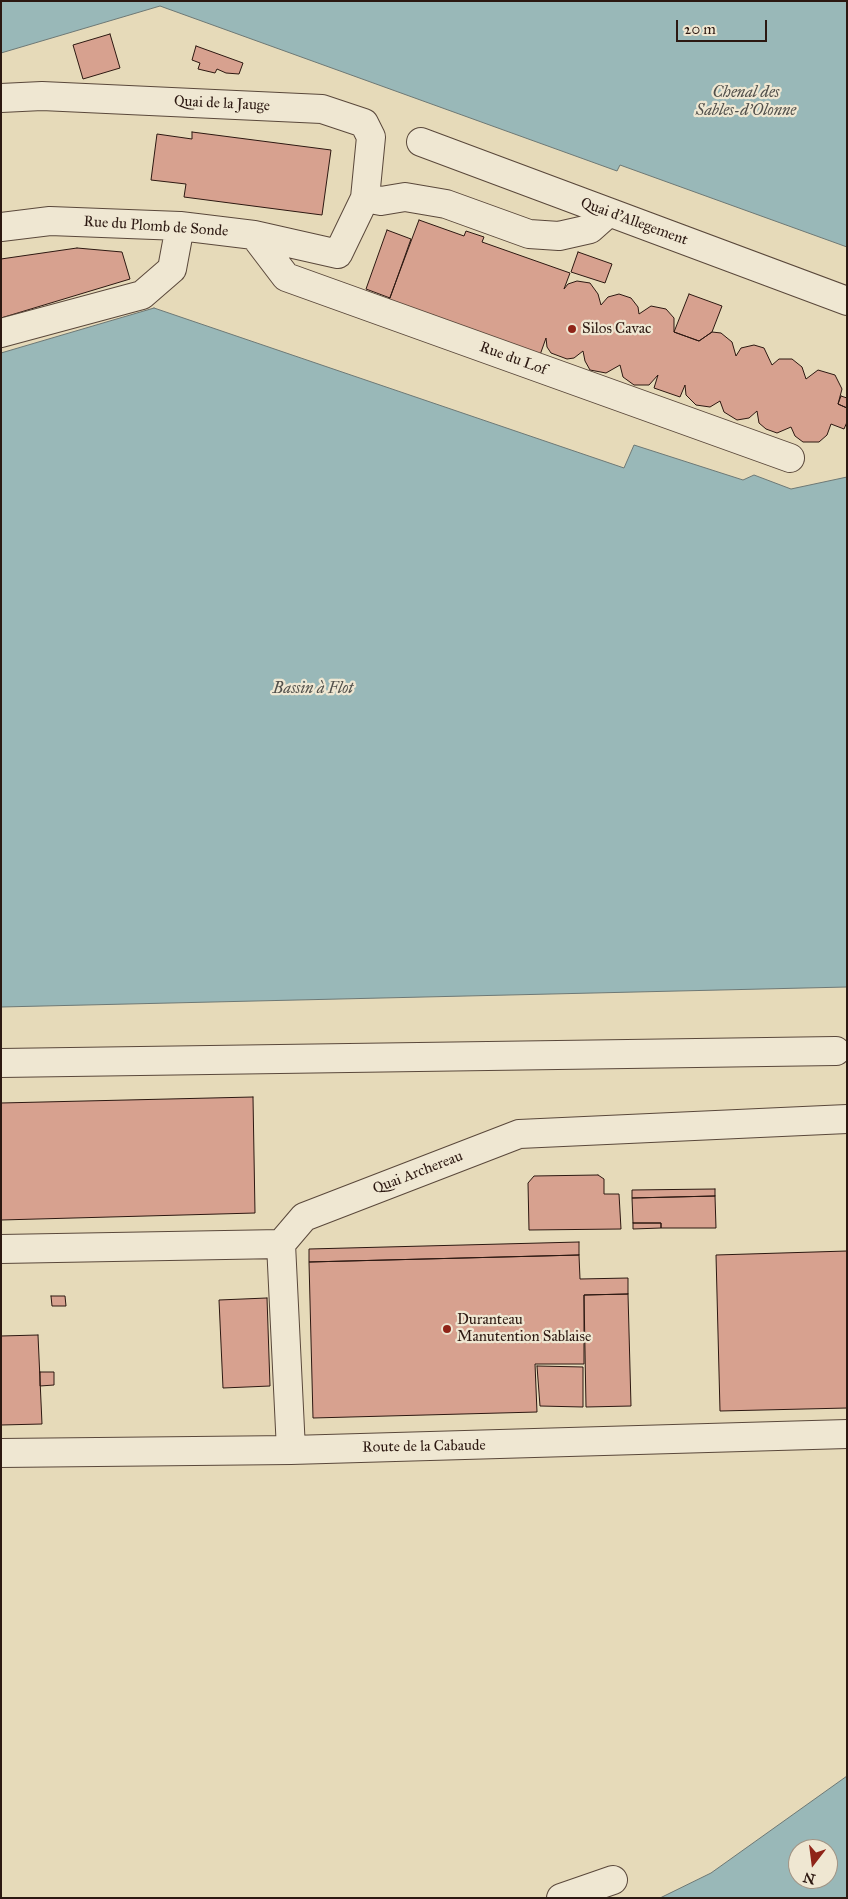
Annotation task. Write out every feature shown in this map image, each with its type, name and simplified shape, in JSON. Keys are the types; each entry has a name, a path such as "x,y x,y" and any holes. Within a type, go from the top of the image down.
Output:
{"street":[{"name":"Quai de la Jauge","path":"1,98 42,96 322,109 364,123 372,137 365,198 338,254"},
{"name":"Quai d'Allegement","path":"420,142 847,302"},
{"path":"365,198 381,201 405,197 446,204 529,234 558,236 590,229 608,213"},
{"name":"Rue du Plomb de Sonde","path":"1,227 50,221 180,226 254,235 338,254"},
{"path":"1,333 142,295 172,269 180,226"},
{"name":"Rue du Lof","path":"254,235 286,277 790,458"},
{"path":"1,1063 836,1051"},
{"name":"Quai Archereau","path":"281,1244 304,1217 520,1134 847,1119"},
{"path":"1,1249 281,1244 291,1450"},
{"name":"Route de la Cabaude","path":"1,1453 291,1450 847,1434"},
{"path":"561,1898 613,1880"}],"water":[{"name":"Chenal des Sables-d'Olonne","path":"1,1 847,1 847,247 620,165 617,171 160,6 1,53"},
{"name":"Bassin à Flot","path":"154,308 624,468 634,445 743,480 754,475 791,489 847,477 847,987 1,1007 1,353"},
{"path":"847,1776 847,1898 660,1898 711,1873"}],"building":[{"path":"110,34 120,68 83,79 73,45"},
{"path":"196,46 243,63 239,74 226,73 217,69 215,73 198,69 200,63 192,60"},
{"path":"192,132 331,150 322,215 184,197 186,184 151,180 157,134 192,139"},
{"name":"Silos Cavac","path":"419,220 464,236 466,231 484,237 482,242 570,273 564,289 568,284 577,281 590,283 598,294 601,305 608,297 619,294 631,298 638,307 639,314 651,306 666,309 674,318 674,332 699,341 712,332 721,333 732,342 736,356 741,348 754,345 764,348 772,365 779,359 792,359 802,367 806,379 818,370 835,375 842,389 838,404 847,408 847,422 844,429 831,424 827,435 819,442 803,442 795,436 791,427 777,433 766,429 759,423 757,411 749,418 737,420 724,412 720,401 710,407 696,405 686,395 685,385 680,397 654,388 658,375 649,385 634,385 623,377 620,365 606,373 590,370 585,361 583,351 574,358 567,359 551,353 547,347 546,338 540,355 389,300"},
{"path":"387,230 411,239 390,298 366,289"},
{"path":"77,248 122,252 130,279 1,318 1,259"},
{"path":"578,252 612,264 605,283 571,272"},
{"path":"689,294 722,306 712,332 699,341 674,332"},
{"path":"841,396 847,398 847,408 838,404"},
{"path":"253,1097 255,1213 1,1220 1,1103"},
{"path":"598,1175 604,1179 604,1194 619,1194 621,1229 529,1230 528,1183 534,1176"},
{"path":"715,1189 715,1196 632,1198 632,1190"},
{"path":"715,1196 716,1228 661,1228 661,1223 633,1223 632,1198"},
{"path":"633,1223 661,1223 661,1228 633,1229"},
{"path":"579,1242 579,1255 309,1262 309,1249"},
{"path":"847,1251 847,1408 720,1411 716,1255"},
{"name":"Duranteau Manutention Sablaise","path":"579,1255 580,1279 628,1278 628,1294 584,1295 584,1364 535,1364 537,1412 313,1418 309,1262"},
{"path":"628,1294 631,1406 586,1407 584,1295"},
{"path":"51,1296 65,1296 66,1306 52,1306"},
{"path":"267,1298 270,1386 223,1388 219,1300"},
{"path":"38,1335 42,1424 1,1425 1,1336"},
{"path":"537,1366 583,1367 583,1407 540,1406"},
{"path":"40,1372 54,1372 54,1385 40,1386"}],"place":[{"name":"Silos Cavac","path":"572,329"},
{"name":"Duranteau Manutention Sablaise","path":"447,1329"}]}
